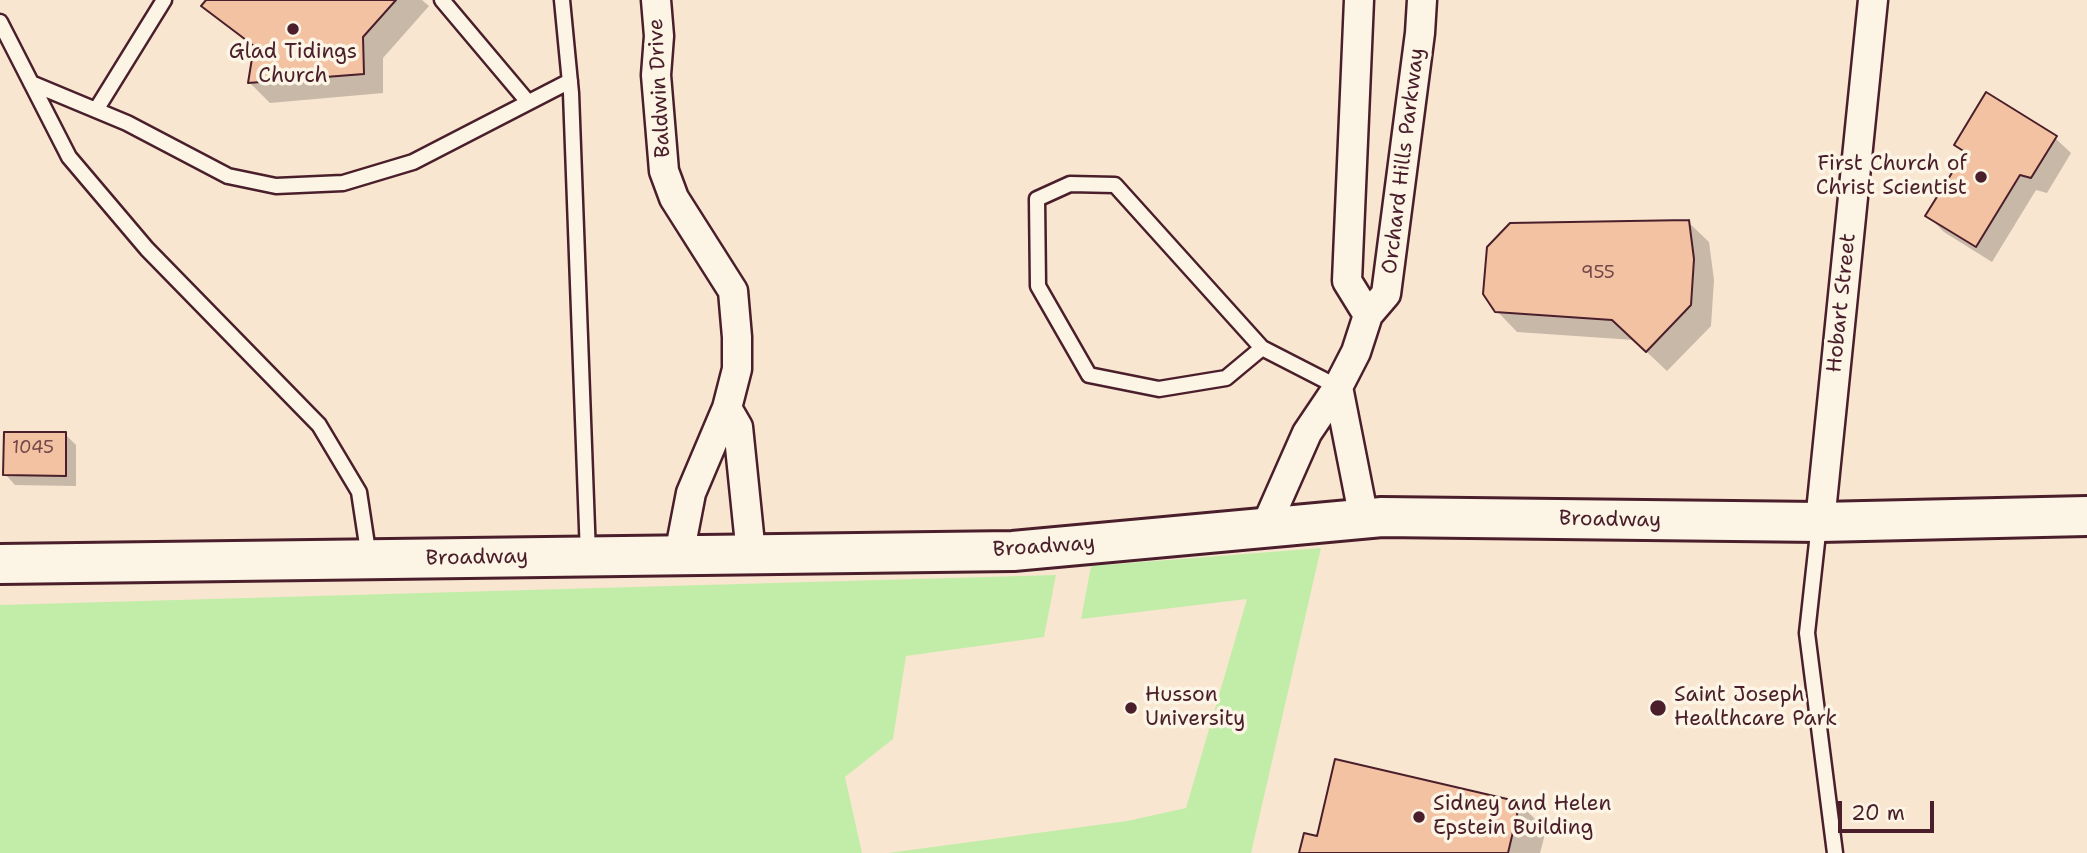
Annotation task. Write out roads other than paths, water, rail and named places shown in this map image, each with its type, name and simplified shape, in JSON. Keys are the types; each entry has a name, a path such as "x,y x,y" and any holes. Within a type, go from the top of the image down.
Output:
{"main road":[{"name":"Broadway","path":"0,564 1013,551 1364,519 1820,522 2087,516"}],"street":[{"name":"Baldwin Drive","path":"656,0 659,36 656,75 664,171 674,198 733,291 737,369 727,408 691,493 679,555"},
{"name":"Orchard Hills Parkway","path":"1359,0 1347,281 1368,315"},
{"name":"Orchard Hills Parkway","path":"1265,527 1307,433 1339,387 1356,352 1368,315 1386,294 1422,0"},
{"name":"Hobart Street","path":"1820,522 1873,0"},
{"path":"1339,387 1364,519"},
{"path":"727,408 738,428 751,554"}],"lane":[{"path":"96,110 164,0"},
{"path":"442,0 528,103"},
{"path":"562,0 570,81 588,556"},
{"path":"0,22 69,156 147,249 318,425 359,492 369,559"},
{"path":"31,83 96,110 228,176 276,186 344,183 413,162 570,81"},
{"path":"1262,348 1226,378 1199,383 1159,389 1089,375 1038,286 1037,199 1070,184 1115,185 1262,348 1339,387"},
{"path":"1820,522 1807,633 1835,853"}],"place":[{"name":"Glad Tidings Church","path":"293,29"},
{"name":"First Church of Christ Scientist","path":"1981,177"},
{"name":"Husson University","path":"1131,708"},
{"name":"Saint Joseph Healthcare Park","path":"1658,708"},
{"name":"Sidney and Helen Epstein Building","path":"1419,817"}]}
